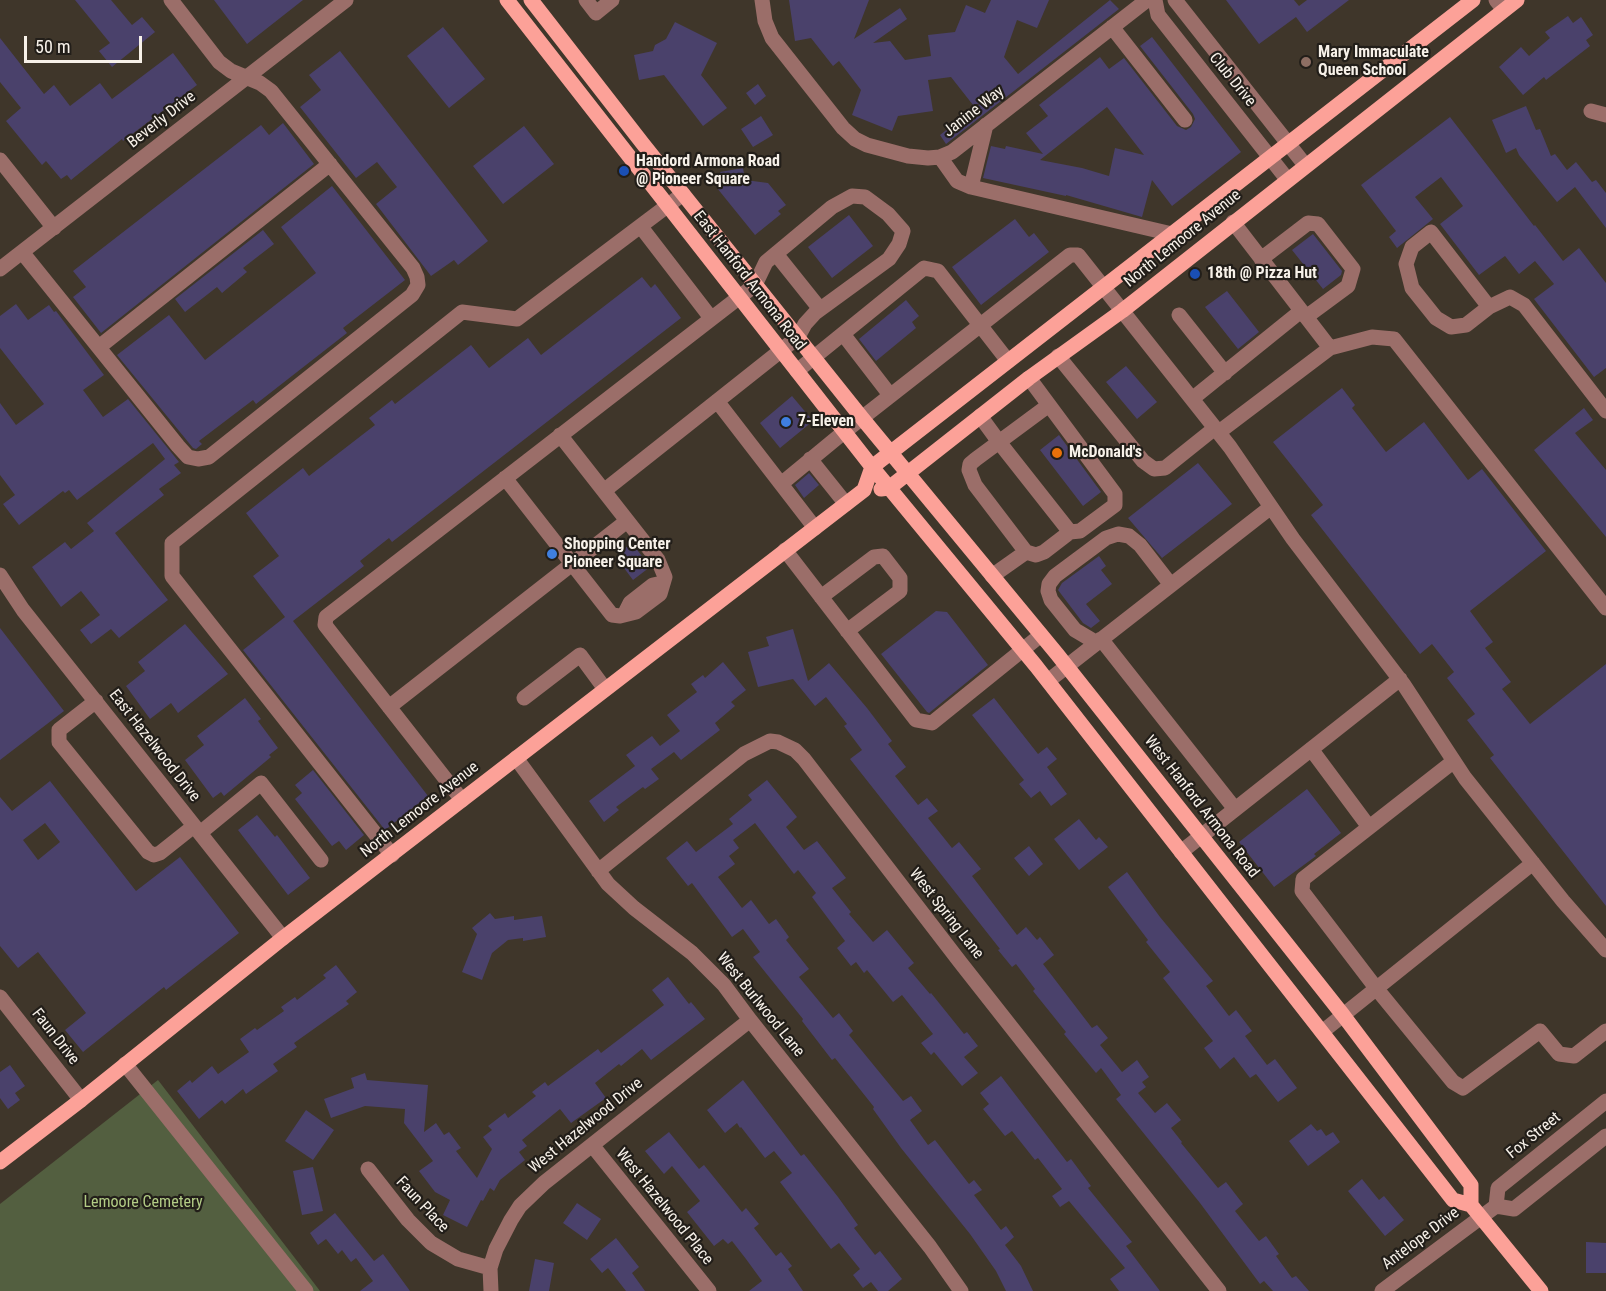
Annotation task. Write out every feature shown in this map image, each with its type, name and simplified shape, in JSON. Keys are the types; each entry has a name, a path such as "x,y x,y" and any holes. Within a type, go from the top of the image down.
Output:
{"main road":[{"name":"East Hanford Armona Road","path":"507,0 893,494"},
{"name":"East Hanford Armona Road","path":"531,0 886,448"},
{"name":"North Lemoore Avenue","path":"872,467 886,448 1008,362 1473,0"},
{"name":"North Lemoore Avenue","path":"893,494 908,473 980,416 1058,356 1122,311 1500,5 1517,0"},
{"path":"1042,335 1058,356"},
{"name":"West Hanford Armona Road","path":"886,448 1067,667 1343,1015 1471,1185 1471,1205"},
{"path":"872,467 864,490 893,494"},
{"name":"North Lemoore Avenue","path":"0,1162 283,939 864,490"},
{"name":"West Hanford Armona Road","path":"893,494 1048,681 1453,1200 1471,1205 1541,1291"},
{"path":"972,590 992,576"}],"street":[{"path":"22,252 183,452 188,457 198,459 209,457 412,295 418,285 412,268 271,91 219,62 171,0"},
{"name":"Beverly Drive","path":"0,269 346,0"},
{"path":"586,0 596,13 612,0"},
{"name":"Janine Way","path":"762,0 765,21 772,38 843,128 855,139 867,145 908,156 940,158 952,152 1147,0"},
{"name":"Club Drive","path":"1155,0 1158,15 1287,179"},
{"name":"Club Drive","path":"1175,0 1305,165"},
{"path":"1112,27 1185,120"},
{"path":"971,187 986,126"},
{"path":"940,158 957,181 971,187 1172,234"},
{"path":"0,160 54,228"},
{"path":"99,348 330,164"},
{"path":"392,855 172,576 172,543 462,312 517,320 683,194"},
{"path":"462,800 325,625 326,617 755,285 766,262 832,207 852,196 865,197 888,214 903,231 899,244 889,259 820,309 805,324 798,338 605,490"},
{"path":"1233,222 1330,348"},
{"path":"1192,399 1304,314 1348,286 1353,270 1318,224 1308,223 1261,259"},
{"path":"640,227 711,318"},
{"path":"1489,307 1431,232 1412,247 1406,264 1412,288 1436,318 1451,327 1466,325 1489,307 1510,297 1524,305 1606,411"},
{"path":"776,254 820,309"},
{"path":"781,484 862,417 1070,255 1078,255 1217,430 1293,539 1400,679 1465,778 1606,950"},
{"path":"797,371 924,268 938,271 1008,362"},
{"path":"1179,315 1225,373"},
{"path":"843,334 891,395"},
{"path":"1058,356 1143,461 1154,469 1165,468 1330,348 1372,337 1394,339 1606,608"},
{"path":"1029,378 1115,494 1115,505 1080,531 1070,532 1036,555 1026,552 970,475 970,464 1049,405"},
{"path":"717,401 814,528"},
{"path":"980,416 1070,532"},
{"path":"505,478 608,611 617,616 625,613 630,603 653,585 662,583 664,571 605,490 560,435"},
{"path":"810,459 846,504"},
{"path":"1048,681 1271,507"},
{"path":"389,707 627,521"},
{"path":"1172,585 1140,545 1129,536 1118,534 1106,538 1055,576 1049,584 1048,591 1051,600 1075,630 1099,641 1235,809"},
{"path":"785,550 916,720 932,723 1041,635"},
{"path":"992,576 1026,552"},
{"path":"821,597 874,557 883,556 900,578 900,591 847,631"},
{"name":"East Hazelwood Drive","path":"2,586 96,701 283,939"},
{"path":"524,698 579,655 605,689"},
{"path":"1181,852 1400,679"},
{"path":"96,701 59,730 59,742 148,852 154,855 159,853 261,783 321,860"},
{"name":"West Spring Lane","path":"598,871 744,754 770,741 795,750 1219,1291"},
{"path":"1311,749 1369,827"},
{"name":"West Burlwood Lane","path":"516,758 598,871 634,908 707,966 724,985 930,1247 961,1291"},
{"path":"1454,761 1304,879 1302,891 1376,988 1453,1082 1463,1088 1540,1031 1559,1054 1574,1056 1606,1031"},
{"path":"1322,1032 1533,862"},
{"name":"Faun Drive","path":"0,997 81,1100"},
{"name":"West Hazelwood Drive","path":"491,1291 490,1268 503,1234 520,1206 544,1183 750,1020"},
{"path":"125,1064 306,1291"},
{"name":"Fox Street","path":"1496,1206 1498,1188 1606,1101"},
{"name":"Fox Street","path":"1481,1217 1496,1206 1514,1209 1606,1136"},
{"name":"West Hazelwood Place","path":"592,1145 709,1291"},
{"name":"Faun Place","path":"368,1169 408,1220 431,1243 458,1259 490,1268"},
{"name":"Antelope Drive","path":"1382,1291 1481,1217"}],"green space":[{"name":"Lemoore Cemetery","path":"158,1080 320,1291 0,1291 0,1204"}],"building":[{"path":"75,0 111,0 132,25 142,17 155,32 112,67 99,51 110,43"},
{"path":"214,0 303,0 247,44"},
{"path":"789,0 869,0 854,39 900,8 907,19 873,43 890,41 905,60 931,56 928,35 955,32 966,5 985,13 991,0 1049,0 1037,28 1017,20 1004,57 1018,74 1110,0 1119,9 946,144 940,135 981,103 973,105 951,77 928,80 933,111 898,116 892,131 852,115 861,90 839,61 833,66 811,38 795,41"},
{"path":"1226,0 1294,0 1299,6 1307,0 1349,0 1307,32 1296,17 1259,44"},
{"path":"1568,16 1573,23 1581,17 1593,35 1586,40 1590,46 1546,80 1544,77 1523,95 1499,67 1521,47 1529,56 1550,38 1545,32"},
{"path":"675,22 717,43 701,75 727,108 703,126 664,75 639,80 634,55 653,51 655,45 666,39"},
{"path":"443,27 485,79 449,108 407,56"},
{"path":"1152,37 1241,152 1172,206 1152,180 1142,217 1066,195 983,178 991,146 1005,149 1006,146 1043,154 1026,133 1048,116 1039,105 1100,57 1109,69 1124,58 1177,126 1186,130 1191,127 1195,119 1193,114 1140,46","holes":["1107,107 1144,155 1115,148 1109,176 1040,160"]},
{"path":"0,38 44,94 54,85 70,106 100,83 112,99 173,53 197,85 123,141 122,139 71,180 67,175 61,179 46,161 42,165 6,121 21,108 0,82"},
{"path":"340,51 488,241 458,265 454,260 431,276 376,204 397,187 377,162 356,178 300,107 321,90 309,75"},
{"path":"758,84 766,96 755,105 746,93"},
{"path":"1526,106 1536,130 1540,129 1551,156 1555,154 1567,170 1576,162 1592,182 1596,180 1606,193 1606,228 1575,187 1557,202 1519,155 1516,148 1506,153 1492,120"},
{"path":"761,116 773,135 753,147 741,129"},
{"path":"1450,117 1563,261 1579,248 1606,283 1606,368 1594,377 1534,299 1554,284 1535,261 1519,274 1505,256 1479,275 1440,224 1463,206 1441,177 1415,197 1433,219 1397,248 1389,237 1396,231 1361,185"},
{"path":"283,123 314,164 101,333 73,297 86,287 73,271 261,125 269,135"},
{"path":"524,126 554,164 503,204 473,166"},
{"path":"743,168 745,180 768,183 786,205 778,211 781,214 755,235 717,188 722,184 720,172"},
{"path":"332,186 405,280 343,328 347,333 256,404 253,400 199,441 202,444 196,449 193,448 117,355 169,315 205,360 316,273 281,227"},
{"path":"849,215 873,246 832,278 808,247"},
{"path":"1015,219 1029,237 1034,233 1049,252 981,305 952,267"},
{"path":"263,230 274,244 243,268 247,272 222,293 217,287 185,312 175,299"},
{"path":"1313,234 1342,271 1341,275 1323,289 1292,250"},
{"path":"642,277 651,288 655,284 681,318 392,542 389,538 360,561 364,566 293,621 428,796 385,830 243,650 285,617 253,576 279,556 246,513 303,468 309,476 375,425 369,418 392,400 395,404 471,345 489,368 528,338 541,355"},
{"path":"1227,291 1259,332 1238,349 1205,307"},
{"path":"906,300 919,316 912,322 916,328 876,361 859,339"},
{"path":"16,304 28,320 49,305 54,312 56,311 104,375 83,390 103,417 128,399 179,462 174,465 181,473 159,489 164,495 115,533 168,600 119,638 111,629 91,644 80,630 100,615 81,591 61,607 32,567 65,542 71,549 94,531 87,523 165,459 153,443 77,500 69,490 65,493 63,491 19,525 3,504 15,495 0,475 0,403 16,425 44,404 0,348 0,316"},
{"path":"1126,366 1157,402 1137,419 1106,382"},
{"path":"1342,388 1355,405 1352,408 1386,452 1424,422 1468,480 1482,469 1546,551 1470,611 1493,642 1485,648 1511,682 1502,689 1530,724 1606,664 1606,906 1490,758 1494,755 1467,720 1475,714 1447,678 1454,672 1432,644 1420,654 1311,515 1323,505 1273,442"},
{"name":"7-Eleven","path":"792,396 813,421 780,448 760,423"},
{"path":"1584,408 1593,420 1575,433 1606,470 1606,537 1534,450"},
{"path":"1059,435 1101,492 1083,506 1040,450"},
{"path":"1198,463 1232,504 1162,558 1128,518"},
{"path":"809,473 819,485 804,498 795,485"},
{"path":"632,543 650,567 633,580 621,564 628,559 621,551"},
{"path":"1099,556 1106,566 1101,570 1112,584 1086,604 1100,621 1091,628 1083,623 1058,590 1062,583"},
{"path":"936,611 947,612 988,665 929,713 881,654"},
{"path":"185,624 228,674 178,713 171,703 150,719 126,686 145,671 138,662"},
{"path":"0,628 64,711 0,760"},
{"path":"793,629 808,681 829,663 867,708 892,741 888,744 906,767 895,776 918,805 927,798 938,811 928,818 952,848 959,842 981,869 972,876 1017,935 1026,927 1037,940 1040,937 1054,955 1043,964 1092,1028 1097,1025 1108,1038 1100,1045 1122,1072 1137,1060 1149,1077 1142,1082 1146,1087 1138,1093 1155,1113 1167,1103 1181,1120 1171,1128 1181,1143 1218,1188 1226,1182 1243,1204 1235,1211 1259,1241 1266,1236 1279,1254 1276,1256 1292,1278 1296,1276 1309,1291 1273,1291 1264,1281 1260,1284 1200,1203 1116,1099 1121,1095 1101,1068 1096,1073 1064,1034 1066,1032 1033,991 1035,989 1016,964 1012,967 998,950 1000,949 850,759 862,750 844,726 847,724 826,697 815,706 793,679 758,687 748,652 769,646 766,637"},
{"path":"723,662 746,690 731,702 735,706 715,723 720,730 681,760 674,752 651,769 659,779 645,789 643,787 616,807 619,810 604,822 589,801 635,766 626,755 652,736 660,746 680,731 667,715 697,692 691,684 703,675 705,678"},
{"path":"245,698 261,719 258,721 278,748 269,755 271,757 224,796 221,792 213,798 185,760 204,745 197,736"},
{"path":"994,698 1038,754 1047,747 1057,759 1047,767 1067,794 1051,806 1040,791 1031,798 1019,784 1024,780 972,715"},
{"path":"313,770 364,835 346,850 339,841 332,846 295,799 302,793 295,785"},
{"path":"767,780 797,817 786,827 804,850 817,841 846,878 832,888 851,912 849,914 873,942 887,930 914,963 908,968 964,1034 967,1032 978,1046 964,1057 978,1073 962,1086 934,1052 931,1055 921,1043 933,1034 902,995 893,1002 867,970 864,973 856,962 851,966 837,948 845,941 812,897 816,893 798,870 794,874 755,823 733,840 739,848 729,856 735,864 718,877 742,908 751,900 769,924 776,919 789,937 786,940 809,969 799,977 833,1018 839,1013 853,1031 849,1035 903,1101 911,1096 922,1111 910,1120 928,1145 935,1140 969,1184 974,1180 982,1190 974,1195 1001,1230 1006,1226 1014,1237 1005,1245 1021,1266 1033,1291 1006,1291 996,1271 970,1234 901,1148 873,1109 874,1107 835,1058 832,1060 802,1021 803,1019 753,957 760,952 743,929 732,937 692,883 688,886 666,858 687,841 696,852 733,824 729,819 752,800 748,795"},
{"path":"50,781 136,891 180,857 239,933 166,990 164,987 83,1052 65,1030 86,1013 38,952 18,968 0,946 0,797 12,811","holes":["45,823 60,842 38,860 23,840"]},
{"path":"1307,789 1341,833 1314,854 1316,856 1274,887 1239,842"},
{"path":"257,815 275,837 277,835 310,878 288,895 238,830"},
{"path":"1079,819 1096,840 1099,837 1108,847 1079,870 1054,839"},
{"path":"1029,846 1043,864 1029,876 1014,858"},
{"path":"1127,872 1160,917 1213,981 1206,986 1229,1016 1236,1010 1252,1031 1245,1036 1267,1065 1275,1059 1297,1088 1278,1102 1256,1074 1250,1078 1234,1057 1220,1069 1204,1048 1213,1041 1163,978 1170,972 1108,887"},
{"path":"490,913 495,919 514,916 514,920 542,916 546,937 523,941 523,938 508,940 492,953 482,980 462,972 477,934 472,928"},
{"path":"336,965 357,992 346,1001 349,1004 294,1043 297,1047 273,1064 278,1071 246,1094 243,1089 225,1104 222,1100 199,1119 177,1091 190,1080 192,1083 212,1066 218,1074 249,1052 240,1039 284,1011 281,1007 295,997 297,1000 326,978 323,975"},
{"path":"668,977 689,1004 691,1002 705,1019 651,1060 642,1049 621,1066 619,1064 595,1083 606,1098 571,1123 560,1109 522,1140 527,1146 519,1152 525,1160 500,1180 494,1191 490,1188 467,1227 443,1215 450,1200 435,1192 419,1171 433,1161 404,1123 405,1109 365,1106 331,1118 324,1099 354,1088 351,1078 365,1073 367,1080 428,1085 424,1132 436,1123 444,1135 449,1132 461,1148 456,1151 477,1178 492,1149 483,1137 492,1130 488,1126 505,1113 508,1118 536,1096 532,1092 545,1082 548,1086 598,1049 601,1053 664,1005 652,990"},
{"path":"10,1065 25,1086 15,1093 20,1100 8,1109 0,1098 0,1072"},
{"path":"1001,1076 1067,1162 1071,1159 1091,1186 1088,1188 1132,1242 1126,1246 1160,1291 1119,1291 1110,1279 1125,1268 1069,1201 1060,1207 1052,1196 1062,1189 1038,1158 1035,1160 1012,1131 1005,1136 983,1109 989,1104 980,1093"},
{"path":"743,1080 801,1156 804,1154 838,1197 858,1225 854,1228 875,1255 880,1251 902,1279 888,1291 878,1291 871,1282 863,1288 853,1275 860,1269 839,1243 831,1249 780,1182 792,1173 774,1151 765,1158 737,1123 725,1133 707,1110"},
{"path":"306,1110 334,1130 313,1160 285,1141"},
{"path":"1311,1124 1317,1131 1321,1129 1326,1136 1333,1132 1340,1142 1308,1166 1289,1141"},
{"path":"669,1132 699,1169 704,1165 742,1212 746,1208 759,1224 754,1228 776,1256 781,1252 792,1266 788,1269 803,1291 749,1291 762,1281 746,1259 732,1241 728,1244 723,1239 714,1246 687,1212 700,1201 672,1166 664,1174 645,1151"},
{"path":"313,1167 323,1211 302,1215 293,1171"},
{"path":"1362,1179 1379,1200 1384,1196 1404,1220 1385,1236 1348,1191"},
{"path":"577,1203 601,1219 587,1240 563,1223"},
{"path":"335,1213 374,1261 383,1254 410,1291 360,1291 373,1281 356,1258 351,1262 342,1250 338,1254 326,1239 318,1245 310,1233"},
{"path":"616,1238 639,1267 632,1273 645,1291 626,1291 608,1268 602,1273 590,1259"},
{"path":"1586,1242 1606,1243 1606,1273 1586,1273"},
{"path":"535,1259 554,1263 549,1291 529,1291"}],"place":[{"name":"Mary Immaculate Queen School","path":"1306,62"},
{"name":"Handord Armona Road @ Pioneer Square","path":"624,171"},
{"name":"18th @ Pizza Hut","path":"1195,274"},
{"name":"7-Eleven","path":"786,422"},
{"name":"McDonald's","path":"1057,453"},
{"name":"Shopping Center Pioneer Square","path":"552,554"}]}
